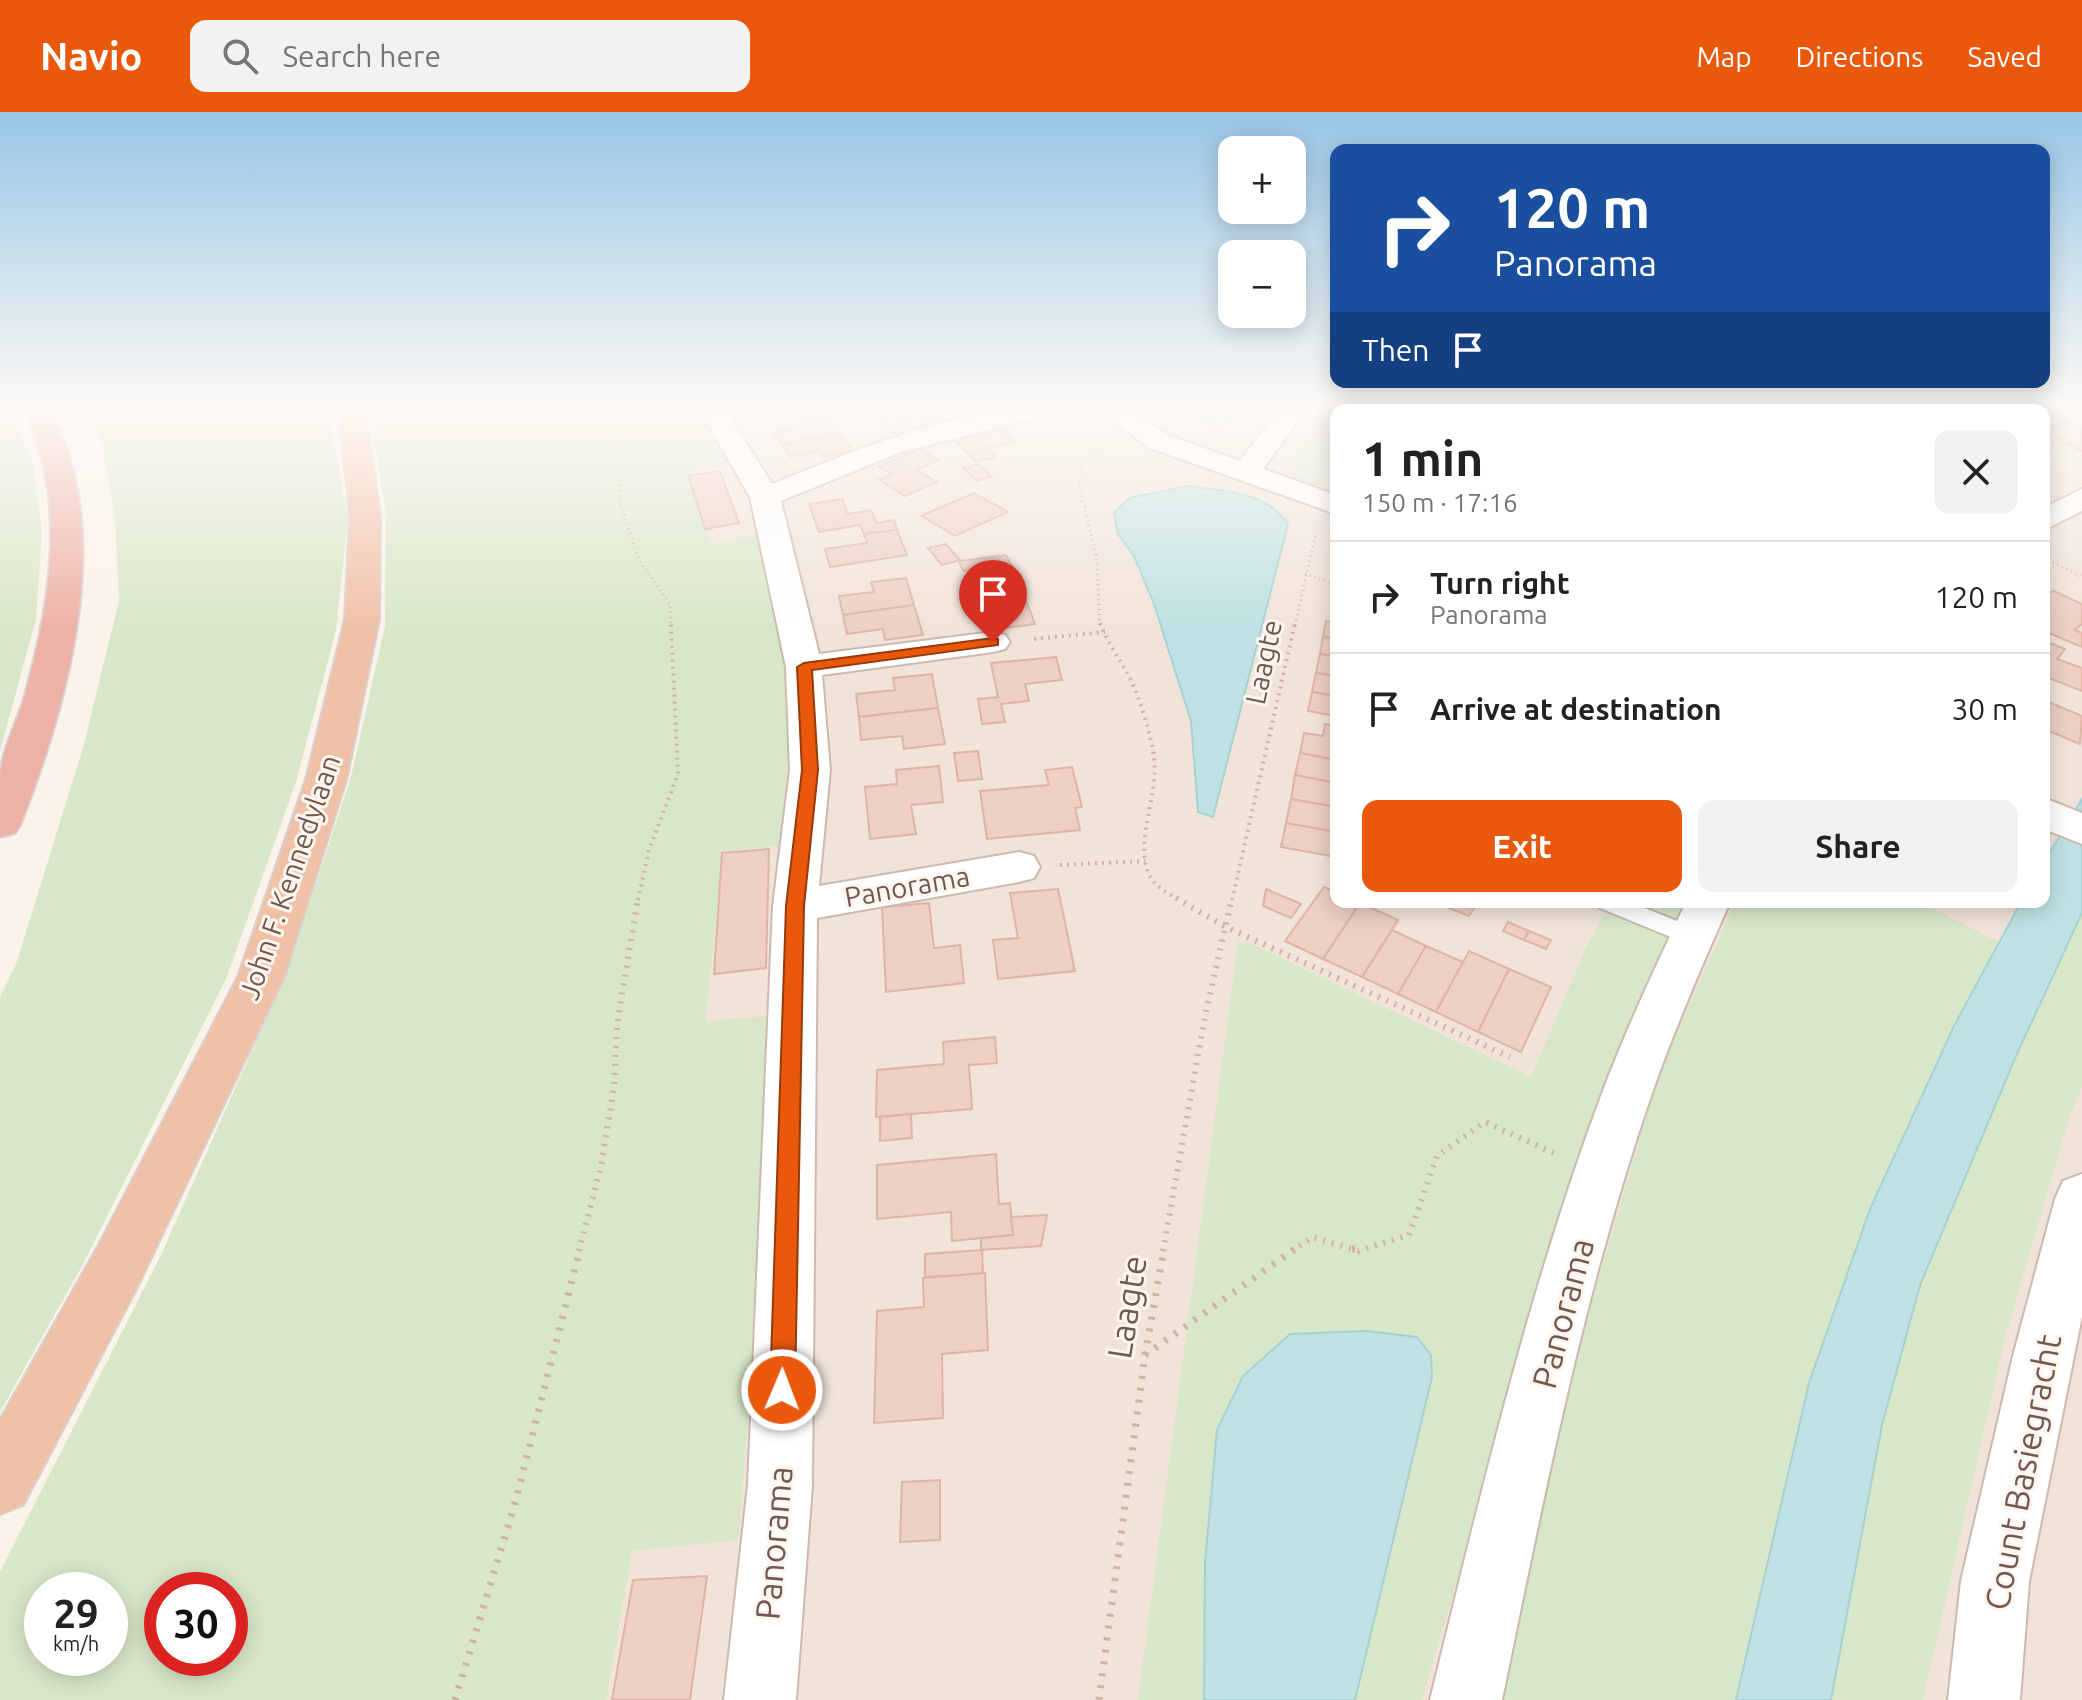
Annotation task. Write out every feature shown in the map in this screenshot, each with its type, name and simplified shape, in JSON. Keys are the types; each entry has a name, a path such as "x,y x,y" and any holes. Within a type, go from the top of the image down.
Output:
{"highway":[{"path":"0,823 23,764 61,616 66,523 61,483"},
{"name":"John F. Kennedylaan","path":"0,1482 119,1264 254,992 326,780 362,619 365,515 361,483"}],"street":[{"name":"Panorama","path":"757,483 765,497 787,581 804,667 810,770 795,906 780,1485 760,1700"},
{"path":"765,497 799,483"},
{"path":"1273,483 1330,502"},
{"path":"2050,517 2082,498"},
{"path":"804,667 993,642"},
{"path":"2050,815 2082,830"},
{"name":"Panorama","path":"795,906 1019,867"},
{"name":"Panorama","path":"1466,1700 1524,1454 1600,1174 1646,1045 1699,919"},
{"name":"Count Basiegracht","path":"1984,1700 1995,1581 2043,1356 2082,1199"}],"lane":[{"path":"1640,908 1699,919"}],"path":[{"path":"455,1700 514,1507 601,1166 614,1088 617,1025 640,885 649,850 678,774 670,604 639,560 620,504 619,483"},
{"path":"1079,483 1096,554 1098,619 1110,648 1128,673 1151,738 1155,793 1143,845 1145,861 1158,887 1224,926 1510,1057"},
{"name":"Laagte","path":"1099,1700 1145,1355 1224,926 1305,574 1330,502"},
{"path":"2050,561 2082,577"},
{"path":"1305,574 1330,582"},
{"path":"1075,635 1105,632"},
{"path":"1090,863 1145,861"},
{"path":"1145,1355 1312,1237 1358,1251 1409,1235 1437,1156 1485,1122 1600,1174"}],"shaded area":[{"path":"616,483 1330,483 1330,908 2050,908 2050,483 2082,483 2082,1700 530,1700"}],"green space":[{"path":"0,483 35,483 42,532 36,619 0,751"},
{"path":"109,483 342,483 348,518 336,630 296,782 226,979 82,1266 0,1412 0,997 16,964 83,748 119,601 115,519"},
{"path":"381,483 695,483 711,545 761,534 793,692 780,846 724,851 705,1021 782,1015 738,1540 632,1551 606,1700 0,1700 0,1572 162,1253 287,971 351,777 385,626 386,512"},
{"path":"1608,908 1688,908 1567,1201 1422,1700 1138,1700 1238,942 1248,942 1531,1077 1585,950"},
{"path":"1732,908 1931,908 1999,942 1954,1026 1870,1209 1809,1383 1736,1700 1496,1700 1562,1403 1659,1074"},
{"path":"2082,913 2082,1087 2069,1118 2005,1338 1923,1700 1831,1700 1882,1425 1920,1285 2016,1056"}],"water":[{"path":"1188,486 1257,499 1279,513 1288,524 1213,817 1198,812 1191,721 1154,604 1134,556 1118,534 1114,512 1130,498"},
{"path":"2082,799 2082,913 2016,1056 1920,1285 1882,1425 1831,1700 1736,1700 1809,1383 1870,1209 1954,1026 2018,908 2050,908 2050,852"},
{"path":"1366,1331 1417,1337 1431,1355 1432,1377 1355,1700 1204,1700 1205,1563 1217,1430 1243,1376 1290,1334"}],"building":[{"path":"690,483 724,483 739,523 705,529"},
{"path":"884,483 934,483 905,496"},
{"path":"974,493 1008,512 955,536 921,516"},
{"path":"842,499 848,514 871,510 877,523 894,520 897,530 864,534 860,525 819,532 809,504"},
{"path":"897,530 907,555 830,567 825,549 867,543 864,534"},
{"path":"946,544 960,560 942,565 928,548"},
{"path":"1006,555 1011,565 963,571 959,561"},
{"path":"906,578 914,605 843,615 839,596 874,592 871,582"},
{"path":"1018,579 1035,624 999,629 990,603 971,606 965,586"},
{"path":"2054,591 2082,604 2082,624 2075,630 2082,633 2082,647 2050,634 2050,592"},
{"path":"914,605 923,635 885,640 883,629 847,634 843,615"},
{"path":"1326,621 1330,622 1330,638 1323,637"},
{"path":"1323,637 1330,638 1330,656 1320,654"},
{"path":"2050,643 2065,649 2057,659 2082,668 2082,691 2050,678"},
{"path":"1320,654 1330,656 1330,675 1316,673"},
{"path":"1056,657 1062,680 1025,684 1029,701 1001,704 1005,722 982,724 978,699 998,697 991,663"},
{"path":"1316,673 1330,675 1330,695 1312,692"},
{"path":"932,674 938,708 859,717 856,694 895,690 893,678"},
{"path":"1312,692 1330,695 1330,715 1308,711"},
{"path":"2050,703 2082,716 2080,744 2050,732"},
{"path":"938,708 945,744 904,749 902,736 861,740 859,717"},
{"path":"1325,724 1330,725 1330,759 1300,753 1304,733 1323,736"},
{"path":"978,751 982,779 958,781 954,753"},
{"path":"1300,753 1330,759 1330,782 1295,775"},
{"path":"939,766 943,802 911,805 916,834 870,839 865,787 897,784 896,770"},
{"path":"1072,767 1082,807 1075,808 1080,830 987,839 980,791 1049,785 1045,770"},
{"path":"1295,775 1330,782 1330,806 1291,799"},
{"path":"1291,799 1330,806 1330,831 1286,823"},
{"path":"1286,823 1330,831 1330,856 1281,847"},
{"path":"769,849 766,968 714,974 722,853"},
{"path":"1324,887 1330,890 1330,908 1357,908 1323,959 1285,941"},
{"path":"1058,889 1075,971 998,979 993,940 1018,938 1010,893"},
{"path":"1266,889 1301,904 1291,918 1263,906"},
{"path":"929,903 934,948 960,945 964,983 886,992 882,907"},
{"path":"1357,908 1371,908 1398,920 1362,977 1323,959"},
{"path":"1449,908 1474,908 1469,916"},
{"path":"1508,922 1529,931 1524,940 1503,931"},
{"path":"1392,930 1426,946 1398,994 1362,977"},
{"path":"1529,931 1551,940 1546,949 1524,940"},
{"path":"1426,946 1463,962 1436,1012 1398,994"},
{"path":"1469,951 1509,969 1478,1032 1436,1012"},
{"path":"1509,969 1551,987 1521,1052 1478,1032"},
{"path":"995,1037 997,1063 969,1065 972,1109 876,1117 877,1070 944,1064 943,1042"},
{"path":"911,1114 912,1138 880,1141 880,1117"},
{"path":"996,1154 999,1204 1010,1203 1013,1235 952,1241 951,1212 877,1219 877,1165"},
{"path":"1047,1215 1041,1246 981,1250 981,1238 1013,1235 1011,1217"},
{"path":"982,1250 983,1274 925,1277 925,1254"},
{"path":"985,1273 988,1350 942,1354 943,1418 874,1423 877,1311 924,1307 923,1278"},
{"path":"940,1480 940,1540 900,1542 902,1482"},
{"path":"707,1576 690,1700 612,1700 633,1580"}],"route":[{"path":"782,1390 795,906 810,770 804,667 993,642"}]}
